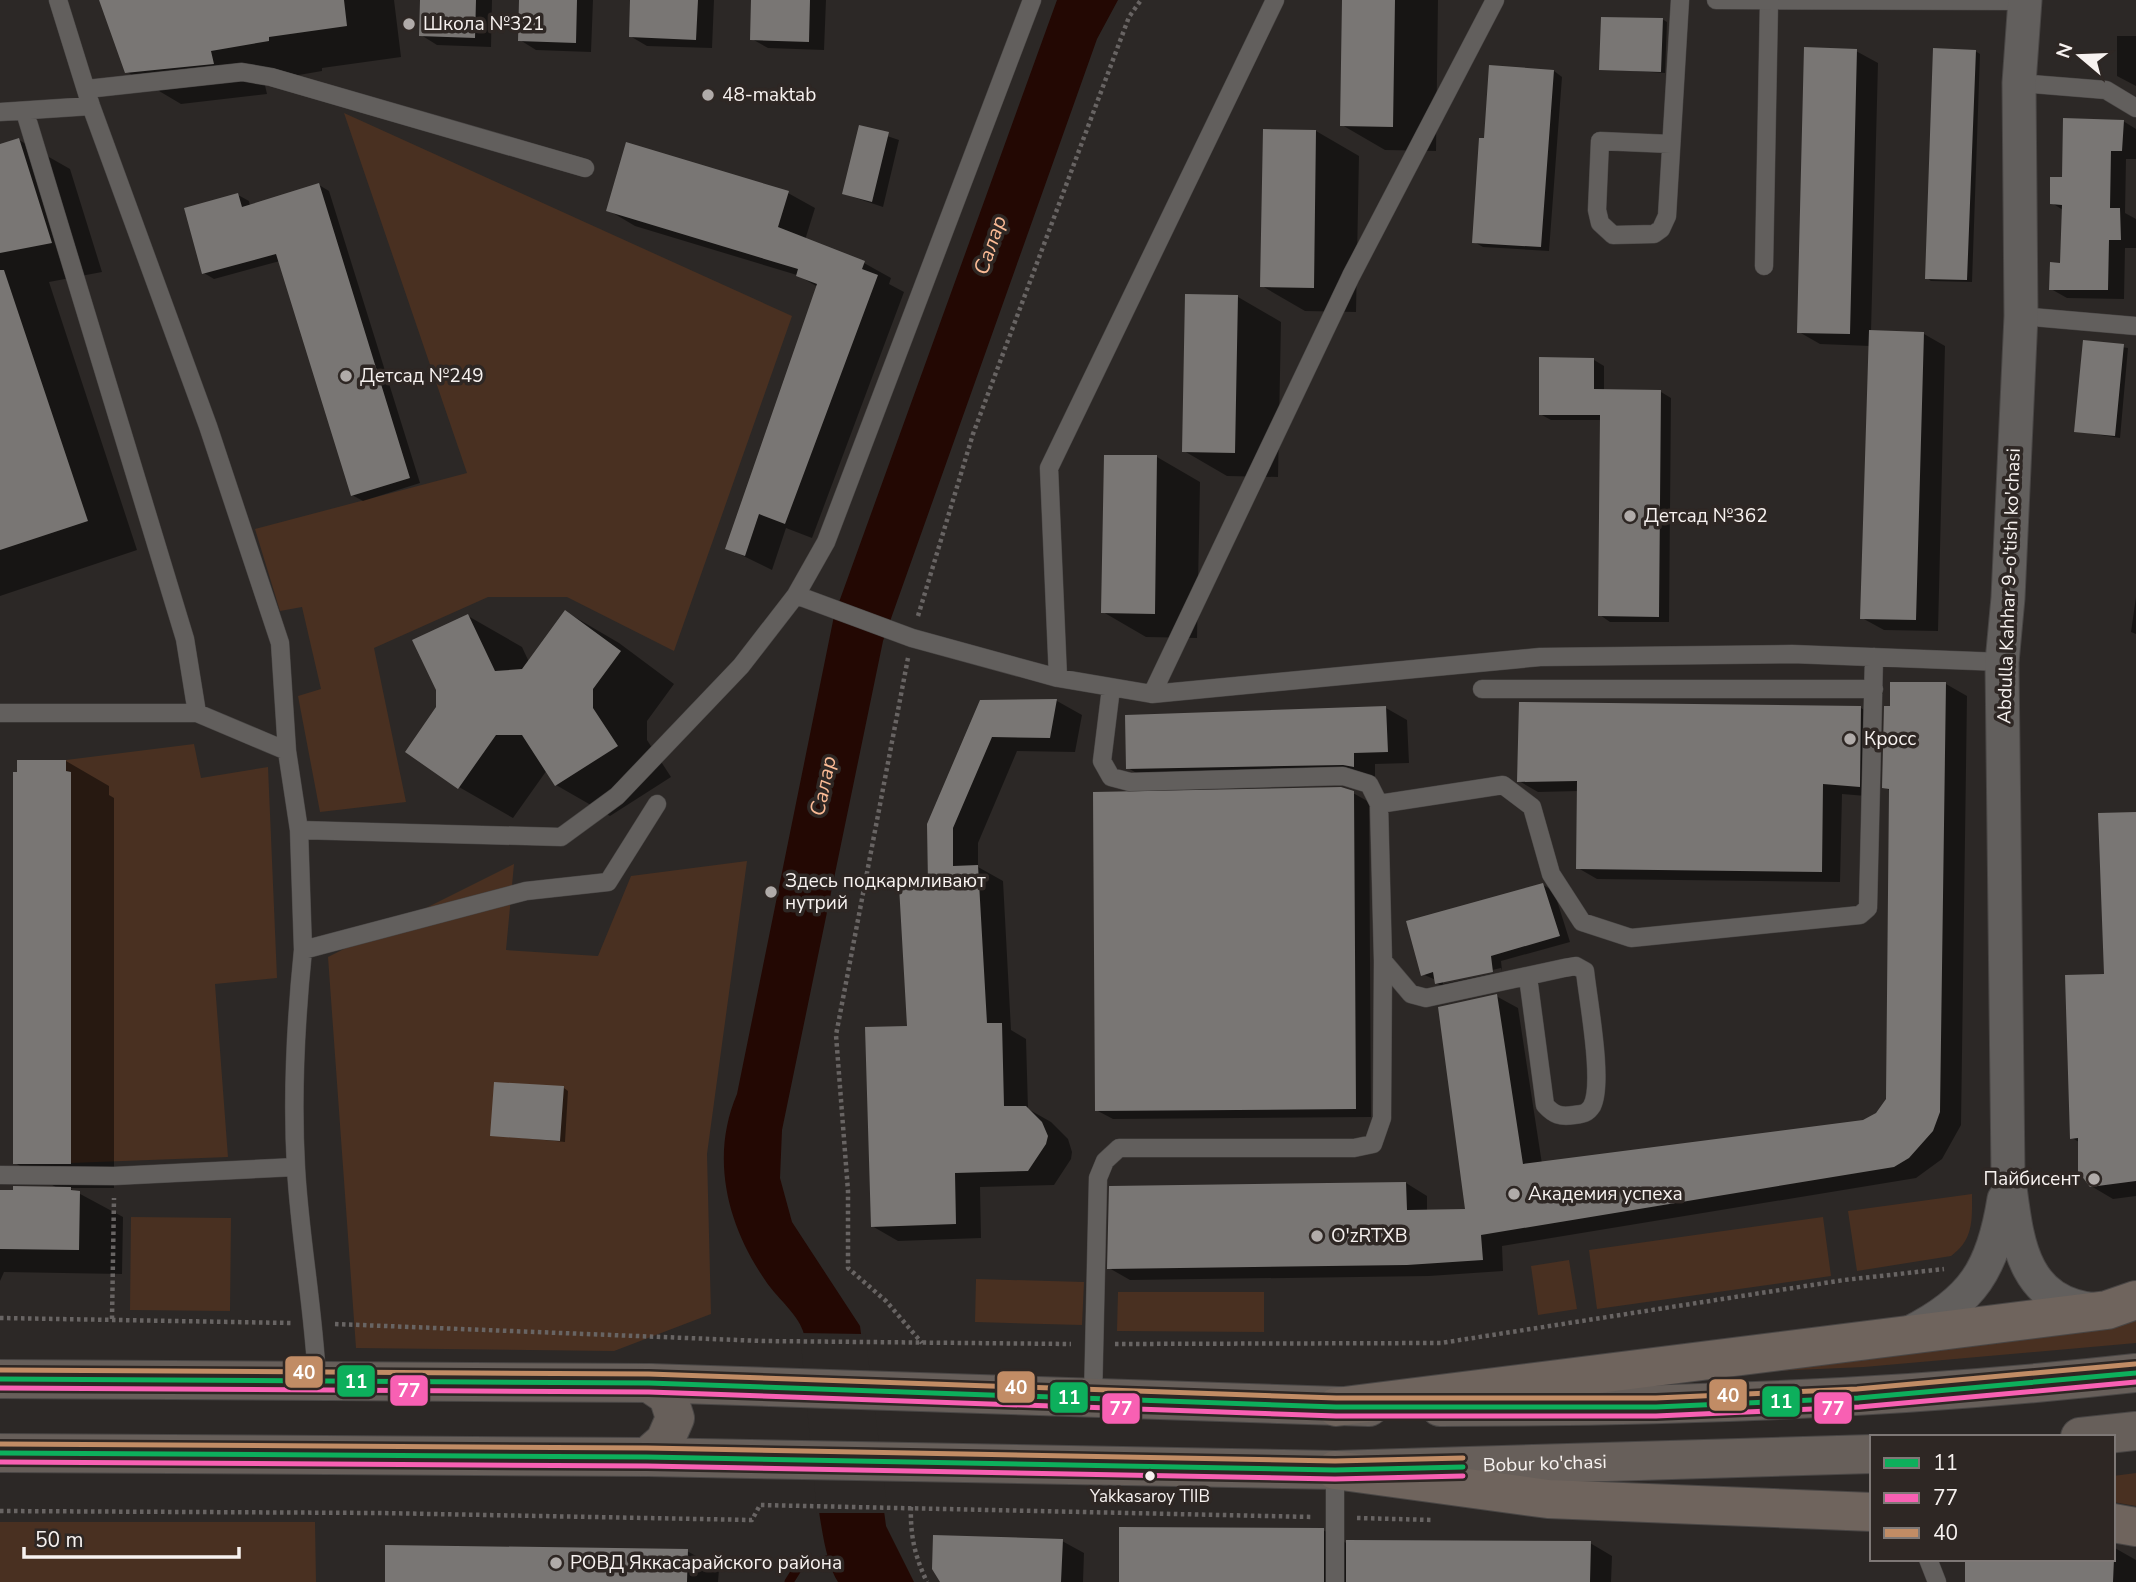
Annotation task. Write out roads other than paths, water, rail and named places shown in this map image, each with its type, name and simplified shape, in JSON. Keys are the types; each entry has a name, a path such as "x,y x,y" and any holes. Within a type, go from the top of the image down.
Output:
{"highway":[{"path":"1336,1407 1901,1337 2122,1305"},
{"path":"1335,1470 1548,1499 1870,1512"},
{"path":"2115,1523 2136,1527"}],"main road":[{"path":"0,1379 649,1383 1336,1407 1656,1406 1858,1398 2136,1373"},
{"path":"647,1457 665,1441 675,1418 668,1396 649,1383"},
{"path":"2099,1435 2136,1431"},
{"name":"Bobur ko'chasi","path":"0,1452 647,1457 1335,1470 1870,1454"}],"street":[{"name":"Abdulla Kahhar 9-o'tish ko'chasi","path":"2025,1 2019,83 2021,316 2008,598 2002,662 2008,1173 2017,1231 2033,1276 2059,1301 2082,1308 2122,1305"},
{"name":"Abdulla Kahhar 9-o'tish ko'chasi","path":"1901,1337 1944,1312 1965,1295 1982,1272 1995,1249 2008,1173"}],"lane":[{"path":"58,0 89,97 208,426 281,643 287,751 299,830 303,950 299,985 296,1167 315,1323 317,1381"},
{"path":"299,830 561,837 617,796 741,666 796,595 826,542 1032,0"},
{"path":"1058,678 1049,468 1275,0"},
{"path":"1152,694 1351,276 1495,0"},
{"path":"1671,144 1600,141 1597,211 1605,231 1613,235 1644,236 1661,229 1667,216 1680,0"},
{"path":"1716,0 2025,1"},
{"path":"1764,265 1769,2"},
{"path":"0,112 26,111 89,97 251,74 425,119 585,168"},
{"path":"2019,83 2106,90 2136,108"},
{"path":"26,111 185,639 197,713"},
{"path":"2021,316 2136,326"},
{"path":"796,595 912,638 1058,678 1152,694 1540,657 1792,654 2002,662"},
{"path":"1379,804 1503,785 1532,807 1551,874 1582,922 1631,938 1860,915 1868,908 1874,657"},
{"path":"1093,1399 1097,1344 1098,1178 1105,1161 1119,1148 1354,1149 1373,1144 1382,1118 1383,961 1379,804 1369,784 1343,776 1130,782 1111,777 1102,761 1111,688"},
{"path":"1482,689 1874,689"},
{"path":"0,713 197,713 287,751"},
{"path":"303,950 526,891 608,882 657,804"},
{"path":"1383,961 1411,994 1426,998 1576,966 1585,971 1598,1086 1592,1107 1584,1114 1563,1117 1553,1113 1545,1105 1528,977"},
{"path":"0,1175 114,1176 296,1167"},
{"path":"1335,1470 1335,1582"},
{"path":"1929,1561 1937,1582"}],"water":[{"name":"Салар","path":"1057,0 1118,0 1097,39 883,641 782,1130 780,1178 792,1222 860,1326 886,1526 914,1582 838,1582 830,1565 819,1513 804,1336 800,1324 769,1286 741,1237 727,1190 725,1142 834,616"}],"waterway":[{"path":"789,1582 799,1566 837,1558"}],"place":[{"name":"Школа №321","path":"409,24"},
{"name":"48-maktab","path":"708,95"},
{"name":"Детсад №249","path":"346,376"},
{"name":"Детсад №362","path":"1630,516"},
{"name":"Кросс","path":"1850,739"},
{"name":"Здесь подкармливают нутрий","path":"771,892"},
{"name":"Пайбисент","path":"2094,1179"},
{"name":"Академия успеха","path":"1514,1194"},
{"name":"O'zRTXB","path":"1317,1236"},
{"name":"Yakkasaroy TIIB","path":"1150,1476"},
{"name":"РОВД Яккасарайского района","path":"556,1563"}]}
